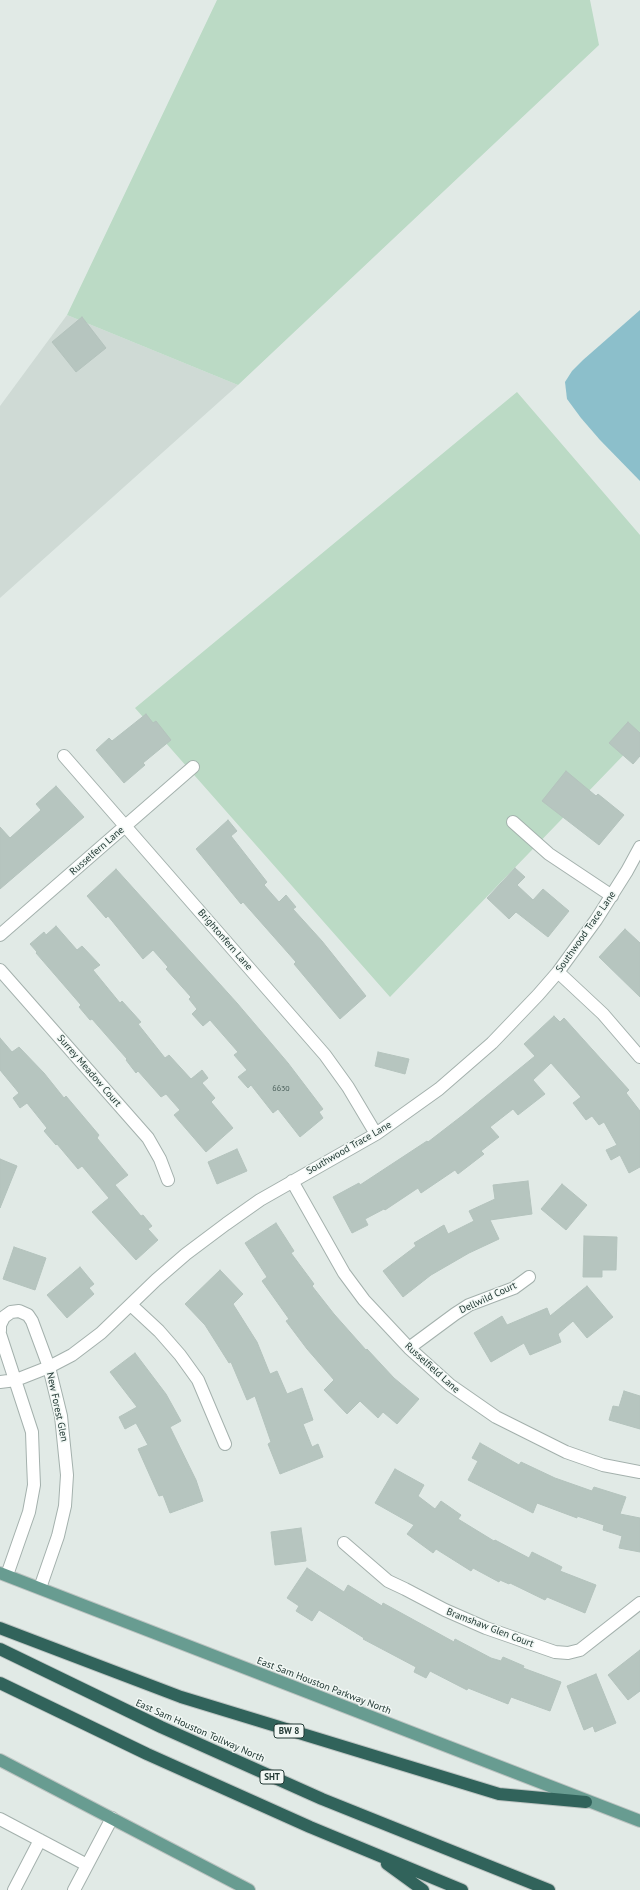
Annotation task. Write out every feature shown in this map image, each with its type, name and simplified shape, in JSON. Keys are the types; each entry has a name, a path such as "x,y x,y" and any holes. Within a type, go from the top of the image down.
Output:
{"highway":[{"name":"BW 8","path":"0,1628 181,1697 499,1794 586,1802"},
{"name":"East Sam Houston Tollway North","path":"0,1649 161,1728 322,1799 549,1890"},
{"path":"0,1683 147,1754 462,1890"},
{"path":"371,1852 423,1890"}],"main road":[{"name":"East Sam Houston Parkway North","path":"3,1574 586,1802 640,1821"},
{"path":"0,1760 249,1890"}],"street":[{"name":"Brightonfern Lane","path":"64,756 325,1054 376,1134"},
{"name":"Russelfern Lane","path":"0,935 193,767"},
{"path":"513,822 549,854 612,896"},
{"name":"Southwood Trace Lane","path":"0,1382 16,1380 72,1356 101,1333 156,1280 197,1246 260,1200 376,1134 439,1089 469,1064 508,1027 558,972 612,896 640,847"},
{"name":"Surrey Meadow Court","path":"0,970 148,1138 160,1159 168,1180"},
{"path":"558,972 603,1014 640,1057"},
{"name":"Russelfield Lane","path":"292,1181 344,1273 368,1304 410,1348 450,1385 496,1417 566,1452 603,1465 640,1472"},
{"name":"Dellwild Court","path":"410,1348 460,1311 484,1298 514,1288 529,1277"},
{"path":"130,1305 159,1331 180,1355 198,1380 225,1444"},
{"name":"New Forest Glen","path":"0,1331 0,1325 4,1317 11,1312 19,1311 28,1315 32,1321 49,1367 61,1416 67,1475 65,1506 58,1536 40,1588"},
{"path":"0,1334 32,1432 34,1486 29,1512 3,1574"},
{"name":"Bramshaw Glen Court","path":"344,1543 388,1580 411,1593 486,1628 555,1652 568,1654 580,1650 640,1603"},
{"path":"0,1818 88,1865"},
{"path":"74,1890 112,1818"},
{"path":"14,1890 40,1840"}],"shaded area":[{"path":"67,315 238,385 0,598 0,406"}],"green space":[{"path":"217,0 590,0 599,45 238,385 67,315"},
{"path":"517,392 640,535 640,738 390,997 135,708"}],"water":[{"path":"640,310 640,481 581,418 567,399 565,382 572,371 583,360"}],"building":[{"path":"82,317 106,348 76,372 52,342"},
{"path":"146,714 153,723 156,721 171,740 143,763 145,765 124,783 96,750 109,738 112,741"},
{"path":"628,722 640,733 640,756 633,764 609,743"},
{"path":"566,771 596,796 598,794 624,815 599,845 542,801"},
{"path":"56,786 84,817 0,889 0,827 10,838 41,810 36,804"},
{"path":"228,820 237,831 231,836 267,882 264,885 279,902 286,895 296,907 293,909 322,941 366,996 340,1019 294,964 296,962 243,902 241,904 196,849"},
{"path":"515,868 525,877 517,885 533,900 543,889 569,911 548,937 516,912 509,919 487,898"},
{"path":"116,869 237,1003 288,1063 323,1109 319,1112 323,1118 300,1137 278,1109 273,1113 251,1085 248,1088 238,1077 247,1070 234,1055 238,1052 210,1020 203,1026 192,1014 197,1009 189,999 191,997 166,969 168,967 153,950 143,959 108,916 106,918 87,896"},
{"path":"56,926 77,950 82,946 100,965 93,970 120,1003 122,1001 141,1022 138,1024 165,1058 169,1055 191,1079 202,1070 208,1078 202,1083 215,1098 211,1102 233,1128 206,1152 174,1115 180,1110 166,1094 161,1097 138,1071 136,1073 126,1060 127,1059 92,1019 90,1020 79,1007 81,1005 30,944 44,932 46,935"},
{"path":"625,929 640,943 640,997 599,957"},
{"path":"554,1016 560,1022 564,1018 629,1090 626,1093 640,1111 640,1167 629,1173 620,1155 611,1160 606,1150 617,1145 604,1122 599,1125 592,1116 586,1120 573,1103 581,1097 551,1063 533,1080 545,1094 518,1115 513,1109 490,1127 499,1137 481,1151 484,1154 458,1174 455,1170 421,1193 418,1188 385,1210 384,1209 365,1219 368,1225 352,1233 333,1197 359,1183 360,1185 427,1141 428,1142 463,1115 535,1056 524,1044"},
{"path":"0,1038 12,1052 19,1047 44,1073 64,1098 66,1096 99,1135 97,1138 128,1175 115,1185 141,1216 143,1215 152,1226 148,1229 158,1240 136,1260 92,1212 109,1198 82,1166 78,1169 57,1144 56,1145 44,1131 47,1128 27,1103 20,1108 13,1098 19,1093 0,1070"},
{"path":"378,1052 409,1059 405,1074 375,1066"},
{"path":"237,1149 247,1171 217,1184 208,1162"},
{"path":"0,1159 17,1166 0,1208"},
{"path":"528,1181 532,1214 490,1220 499,1239 469,1253 431,1275 403,1297 383,1271 416,1246 414,1243 444,1225 448,1234 474,1221 469,1211 495,1199 493,1185"},
{"path":"562,1184 587,1205 566,1230 541,1209"},
{"path":"276,1223 294,1251 291,1253 314,1284 312,1286 334,1314 366,1350 367,1349 394,1378 419,1399 397,1424 383,1412 378,1418 360,1401 347,1414 324,1390 334,1380 307,1349 286,1321 289,1319 262,1281 267,1277 245,1243"},
{"path":"584,1236 617,1237 616,1270 602,1270 602,1277 583,1277"},
{"path":"14,1247 46,1258 35,1290 3,1279"},
{"path":"80,1267 94,1284 89,1288 94,1294 67,1318 47,1295"},
{"path":"220,1270 243,1294 233,1304 257,1342 270,1374 277,1371 287,1394 302,1388 313,1420 303,1424 312,1447 318,1444 323,1457 280,1474 268,1444 271,1442 255,1396 247,1400 231,1362 229,1363 205,1325 185,1304"},
{"path":"587,1286 613,1317 587,1338 573,1321 558,1334 561,1342 530,1355 524,1343 491,1362 474,1333 502,1316 507,1325 547,1308 550,1316"},
{"path":"135,1353 166,1394 181,1421 170,1427 196,1480 203,1501 170,1513 163,1495 159,1496 138,1449 148,1445 136,1423 125,1429 119,1417 137,1407 110,1372"},
{"path":"624,1391 640,1396 640,1429 609,1420 613,1406 619,1407"},
{"path":"480,1443 519,1465 521,1462 555,1478 592,1491 594,1487 626,1497 620,1514 640,1518 640,1552 619,1548 622,1536 603,1530 604,1525 577,1516 577,1518 537,1503 533,1513 468,1480 478,1461 472,1458"},
{"path":"395,1469 424,1485 418,1496 435,1509 441,1501 461,1515 458,1519 494,1541 495,1540 529,1558 532,1552 562,1567 560,1571 596,1585 585,1613 547,1597 545,1600 510,1583 509,1584 500,1580 499,1582 473,1568 471,1571 436,1549 433,1553 407,1534 414,1525 375,1503"},
{"path":"301,1528 306,1561 275,1565 271,1532"},
{"path":"307,1568 344,1592 348,1585 382,1606 383,1603 454,1642 455,1639 491,1658 501,1661 503,1657 524,1666 523,1668 561,1682 550,1711 511,1697 508,1704 468,1688 467,1690 430,1671 426,1678 414,1672 416,1667 363,1639 364,1638 319,1610 312,1621 296,1611 299,1606 287,1598"},
{"path":"640,1650 640,1691 628,1700 608,1675"},
{"path":"596,1674 616,1723 595,1732 593,1726 584,1730 567,1686"}]}
